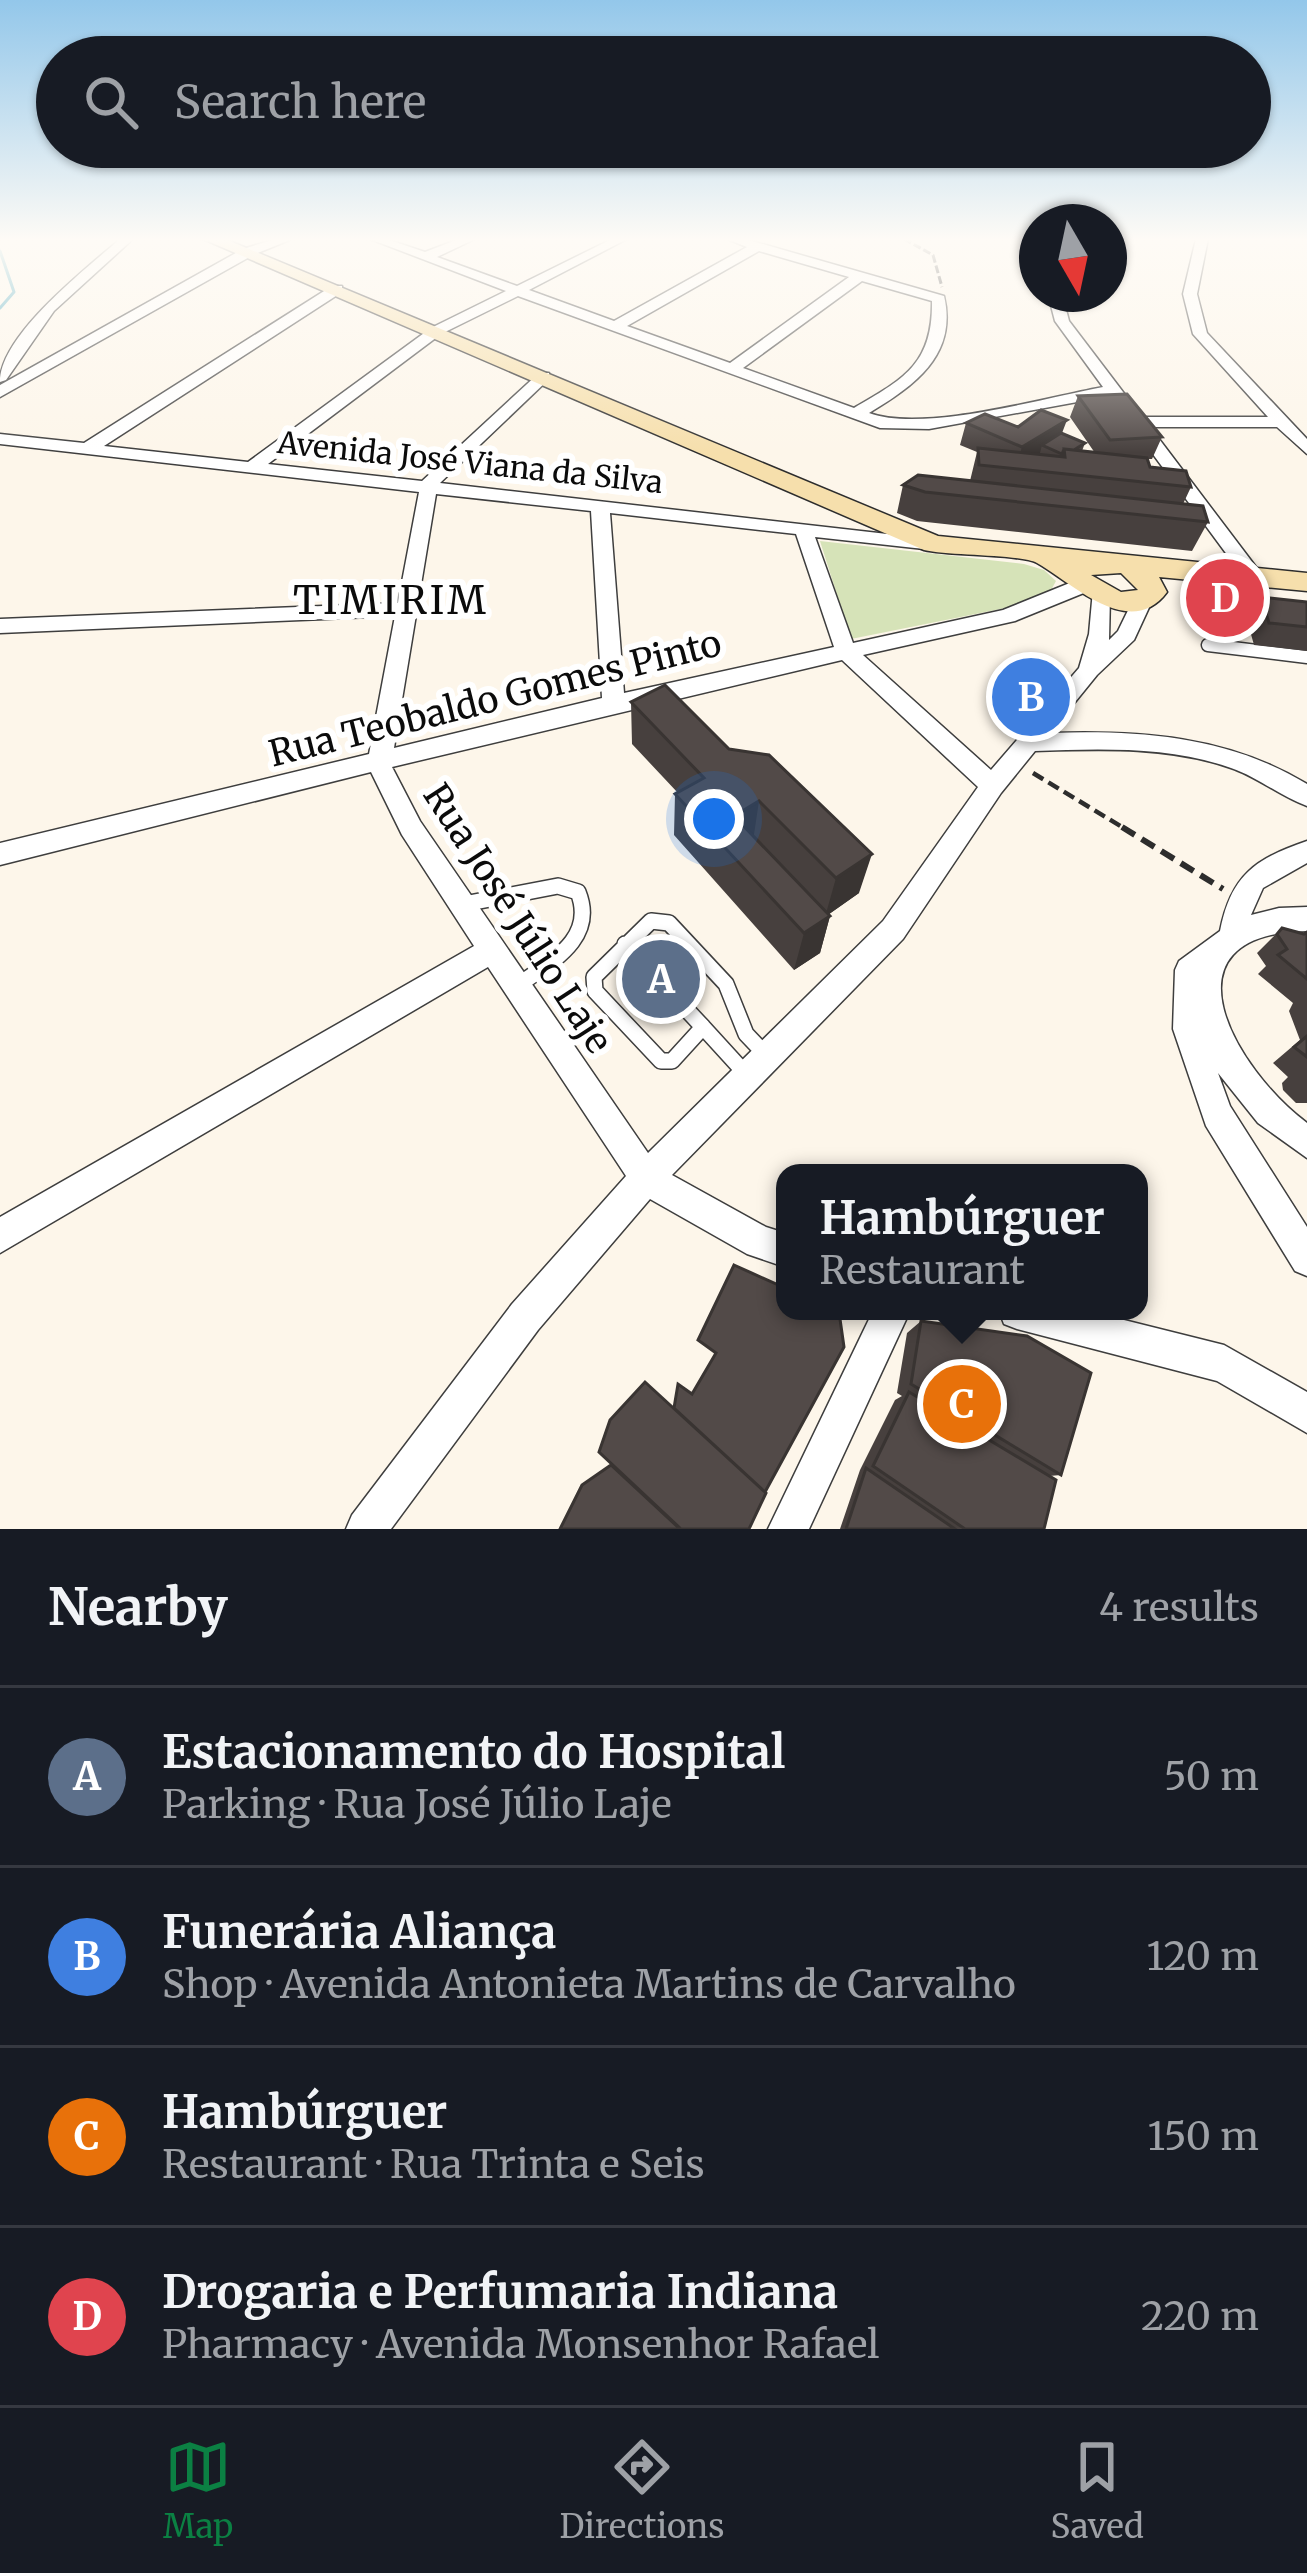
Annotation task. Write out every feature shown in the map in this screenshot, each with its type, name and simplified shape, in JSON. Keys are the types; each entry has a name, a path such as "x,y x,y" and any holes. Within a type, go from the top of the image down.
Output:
{"main road":[{"path":"386,310 933,544 1017,554 1102,577 1252,575 1307,582"},
{"path":"1102,577 1122,603 1146,600 1189,584 1307,596"}],"street":[{"path":"0,376 47,310"},
{"path":"0,392 124,310"},
{"path":"87,448 305,310"},
{"path":"250,468 436,331 476,310"},
{"path":"573,310 880,423 929,424 1114,390"},
{"path":"616,326 644,310"},
{"path":"732,369 812,310"},
{"path":"856,414 924,366 941,341 940,310"},
{"path":"1194,310 1200,334 1307,449"},
{"path":"1060,312 1252,575"},
{"path":"429,484 544,376"},
{"path":"1139,422 1283,422"},
{"name":"Avenida José Viana da Silva","path":"0,439 933,544"},
{"name":"Rua José Júlio Laje","path":"429,484 379,764 411,828 646,1178"},
{"path":"600,508 614,703"},
{"path":"804,531 846,652 992,786"},
{"path":"1089,670 1100,634 1102,577"},
{"name":"Rua Teobaldo Gomes Pinto","path":"0,854 614,703 1008,616 1102,577"},
{"path":"366,1529 525,1317 646,1178 893,930 992,786 1089,670 1127,635 1146,600"},
{"path":"0,626 409,609"},
{"path":"1022,752 1115,740 1185,745 1256,766 1307,796"},
{"path":"1307,853 1255,876 1238,898 1230,938 1210,968 1207,1003 1218,1043 1244,1086 1283,1126 1307,1142"},
{"path":"1307,919 1259,923 1230,938 1189,970 1188,1029 1217,1115 1307,1259"},
{"path":"0,1236 492,950"},
{"path":"646,1178 776,1247"},
{"path":"788,1529 888,1320"},
{"path":"1052,1320 1224,1364 1307,1414"}],"lane":[{"path":"1208,646 1307,656"},
{"path":"464,904 558,886 578,892 588,908 585,926 516,987"},
{"path":"704,1028 672,1061 662,1061 595,991 594,976 651,922 669,922 726,984 758,1067"},
{"path":"625,944 704,1028 758,1067"}],"path":[{"path":"1022,752 1238,898"}],"green space":[{"path":"820,541 1024,564 1044,570 1056,581 1050,592 1026,604 851,639"}],"building":[{"path":"1127,394 1162,437 1110,440 1078,396"},
{"path":"1041,410 1067,420 1022,447 966,423 985,414 1018,427"},
{"path":"1061,433 1085,443 1074,450 1064,449 1062,454 1042,445"},
{"path":"978,448 1065,457 1064,449 1147,458 1150,467 1186,471 1191,487 979,465"},
{"path":"918,475 1203,506 1208,522 925,492 903,485"},
{"path":"1261,597 1307,602 1307,627 1269,623"},
{"path":"665,685 729,749 769,755 872,854 836,878 759,801 734,816 830,916 804,933 675,794 704,778 631,702"},
{"path":"1282,928 1307,932 1307,979 1278,955 1287,949 1277,934"},
{"path":"1307,1036 1307,1057 1294,1047"},
{"path":"734,1265 776,1284 776,1320 840,1320 844,1347 765,1492 674,1408 678,1384 692,1394 716,1353 698,1340"},
{"path":"921,1321 1027,1336 1091,1373 1061,1475 911,1384"},
{"path":"645,1382 766,1493 749,1529 681,1529 599,1452 610,1420"},
{"path":"909,1392 1056,1480 1044,1529 965,1529 873,1466"},
{"path":"611,1465 680,1529 560,1529 582,1485"},
{"path":"866,1468 955,1529 846,1529"}],"place":[{"name":"Drogaria e Perfumaria Indiana","path":"1225,598"},
{"name":"Funerária Aliança","path":"1031,697"},
{"name":"Estacionamento do Hospital","path":"661,979"},
{"name":"Hambúrguer","path":"962,1404"}],"district":[{"name":"TIMIRIM","path":"391,600"}]}
